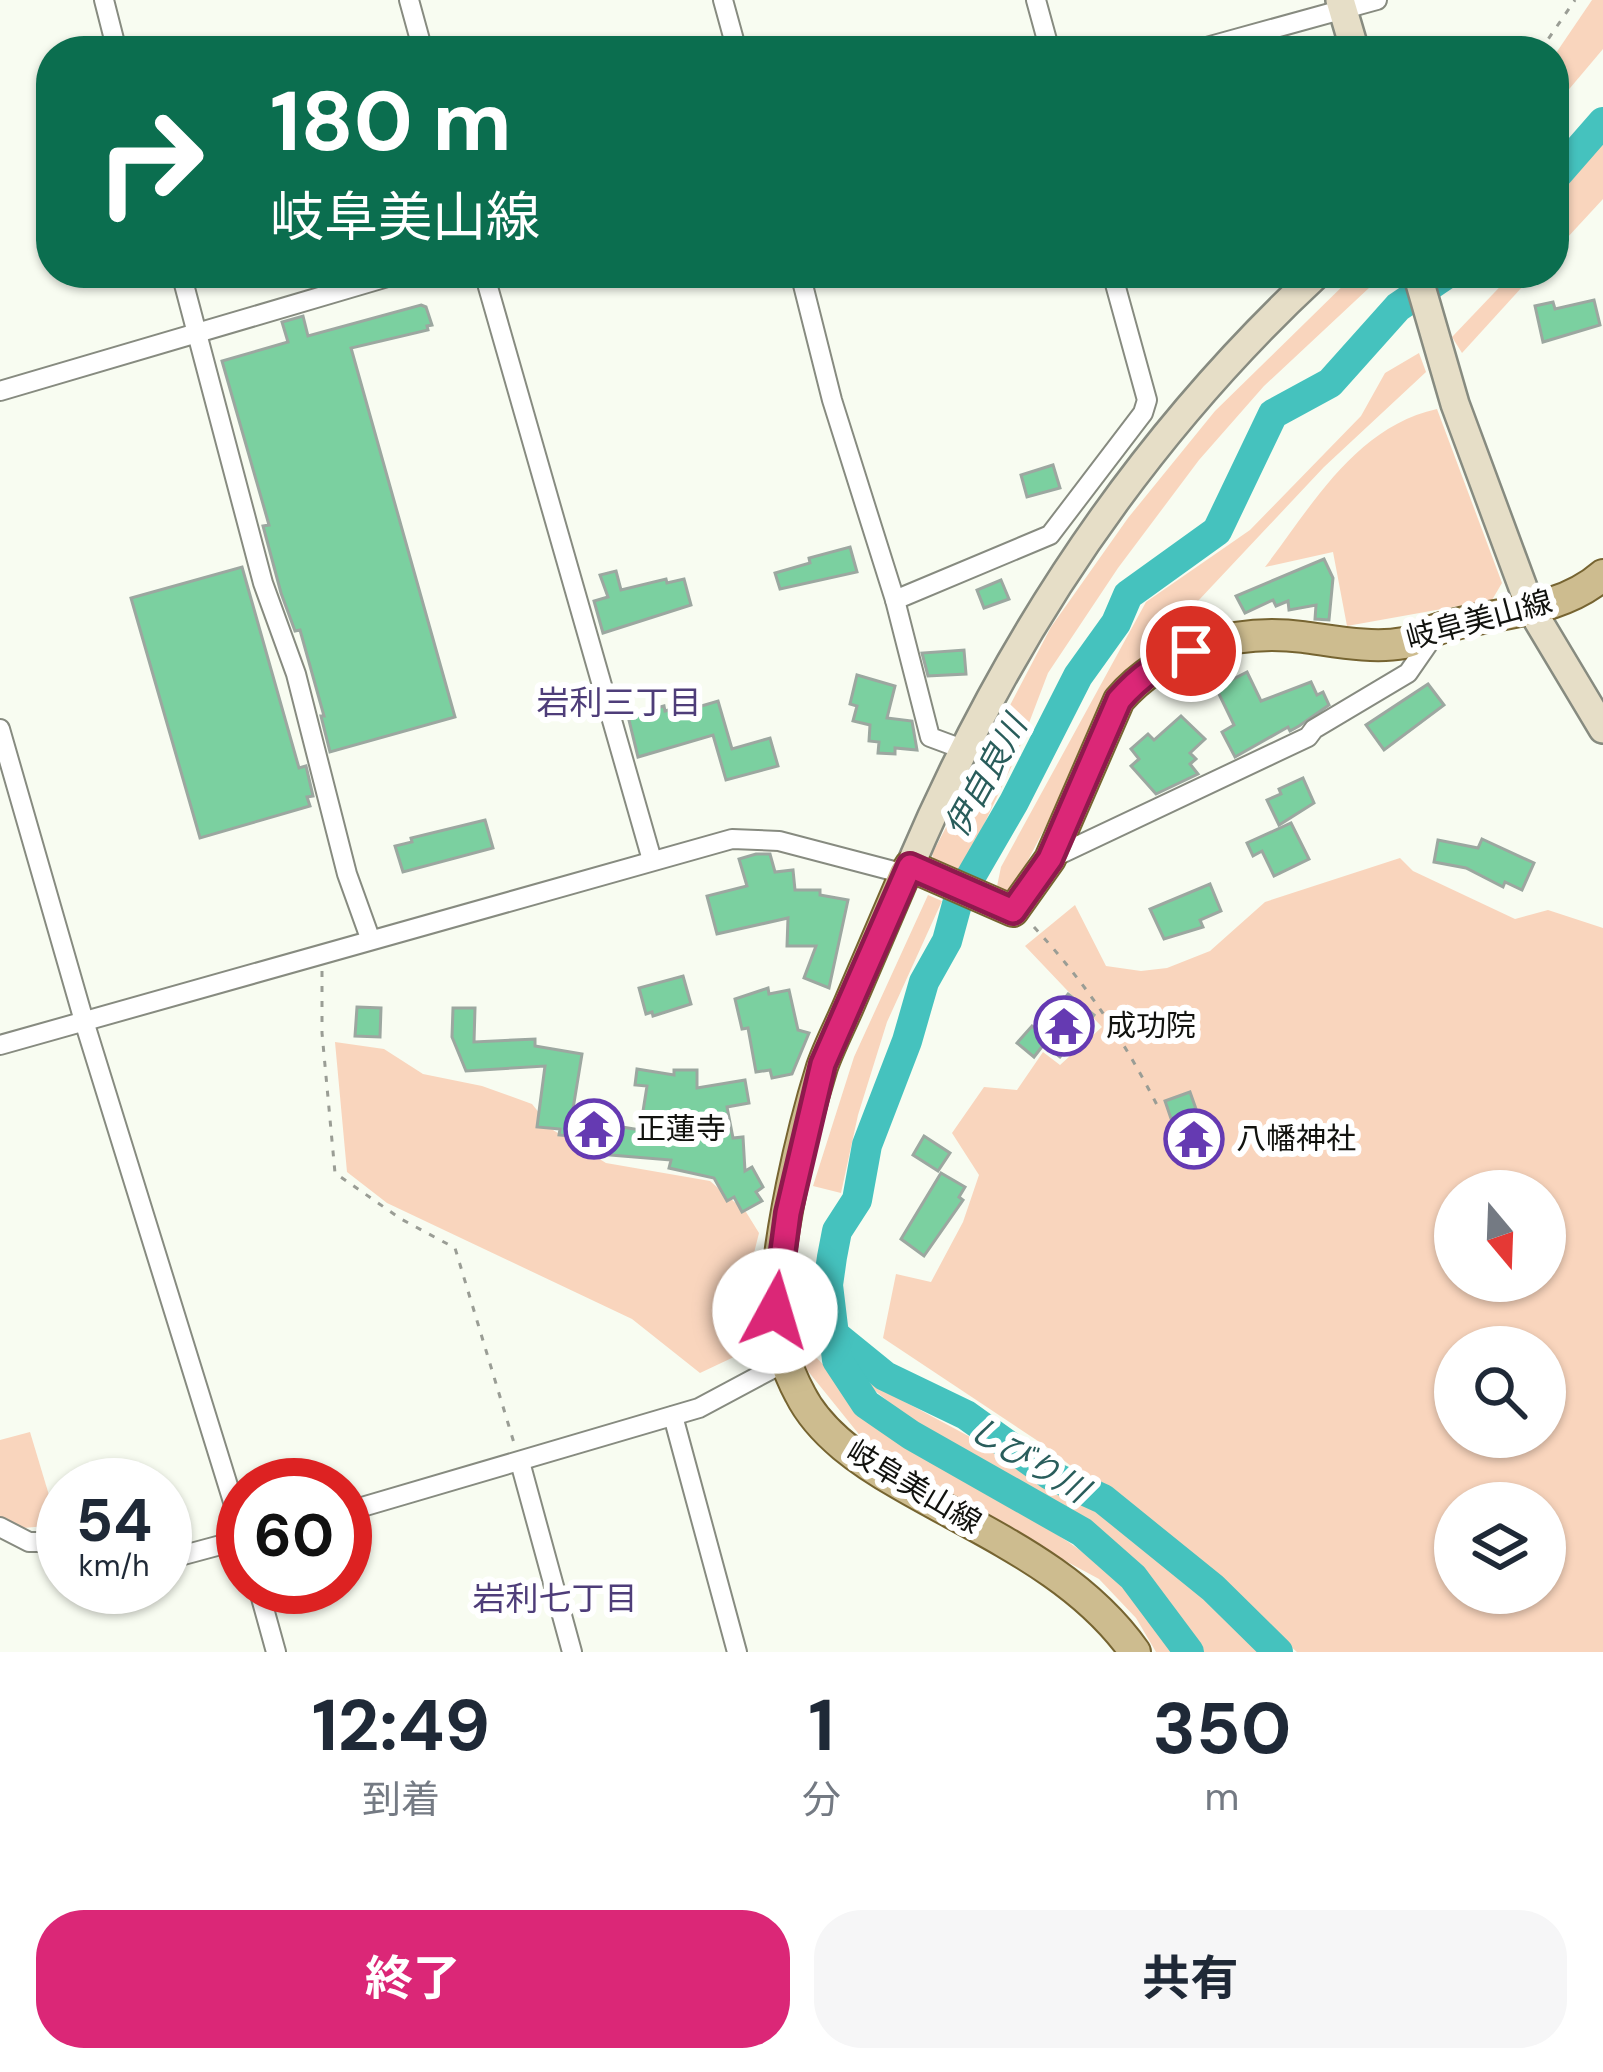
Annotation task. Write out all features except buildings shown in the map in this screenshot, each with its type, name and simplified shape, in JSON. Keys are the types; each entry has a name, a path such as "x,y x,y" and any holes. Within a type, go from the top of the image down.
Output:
{"main road":[{"name":"岐阜美山線","path":"1015,915 1050,859 1119,700 1137,679 1162,662 1220,640 1276,636 1406,643 1439,628 1532,609 1590,586 1603,575"},
{"name":"岐阜美山線","path":"914,870 823,1064 781,1246 775,1311 788,1361 798,1392 813,1416 844,1446 897,1483 1049,1570 1089,1599 1135,1652"},
{"path":"914,870 1015,915"}],"street":[{"path":"104,0 113,36"},
{"path":"410,0 419,36"},
{"path":"723,0 733,36"},
{"path":"1036,0 1046,36"},
{"path":"1242,36 1377,0"},
{"path":"1342,6 1351,36"},
{"path":"186,288 262,583 296,674 347,874 370,938"},
{"path":"0,392 350,288"},
{"path":"488,288 652,860"},
{"path":"804,288 930,736 964,750"},
{"path":"895,600 1050,535 1143,413 1147,400 1116,288"},
{"path":"0,1045 732,839 779,841 914,870 1003,670 1123,488 1260,327 1302,288"},
{"path":"1422,288 1455,404 1532,609 1603,729"},
{"path":"1050,859 1308,736 1408,673 1439,628"},
{"path":"0,729 219,1458"},
{"path":"372,1504 673,1416 728,1394 788,1361"},
{"path":"673,1416 736,1652"},
{"path":"520,1462 572,1652"},
{"path":"0,1527 36,1542"},
{"path":"265,1614 276,1652"}],"path":[{"path":"1550,36 1575,0"},
{"path":"1015,915 1100,1005 1158,1107"},
{"path":"322,952 322,1033 335,1173 401,1219 455,1248 520,1462"}],"shaded area":[{"path":"1592,0 1603,0 1603,49 1569,89 1569,36"},
{"path":"1603,142 1603,199 1569,236 1569,184"},
{"path":"1341,288 1369,288 1264,386 1199,460 1118,568 1048,673 1016,757 960,875 934,861 932,854 1051,627 1128,518 1215,411"},
{"path":"1499,288 1521,288 1462,353 1452,337"},
{"path":"1419,353 1426,372 1324,467 1120,684 1012,891 996,891 1001,867 1146,602 1250,530 1361,416 1385,373"},
{"path":"1437,409 1502,583 1492,600 1347,626 1333,552 1265,567 1319,494 1360,450 1408,418"},
{"path":"1400,858 1413,871 1515,919 1548,910 1603,928 1603,1652 1297,1652 1185,1555 1044,1445 883,1338 896,1274 931,1282 963,1222 979,1175 952,1133 984,1087 1017,1090 1043,1052 1060,1065 1102,1027 1025,946 1075,905 1106,966 1141,971 1167,968 1210,951 1265,902"},
{"path":"928,895 942,901 887,1022 858,1115 841,1193 813,1186 854,1057"},
{"path":"335,1042 384,1049 423,1074 482,1086 532,1104 553,1130 606,1163 710,1181 746,1212 759,1233 750,1269 748,1330 736,1356 700,1373 632,1319 387,1203 347,1172"},
{"path":"806,1347 915,1446 1097,1563 1153,1617 1177,1652 1156,1652 1136,1618 1099,1579 915,1480 870,1448 799,1360"},
{"path":"857,1376 1113,1514 1262,1652 1204,1652 1141,1573 1084,1523 917,1425"},
{"path":"30,1432 38,1458 36,1527 23,1528 0,1517 0,1440"}],"waterway":[{"name":"伊自良川","path":"1569,161 1603,122"},
{"name":"伊自良川","path":"1189,1652 1133,1577 1082,1532 911,1435 866,1404 837,1360 828,1285 832,1257 837,1231 857,1200 867,1145 924,982 947,941 959,897 1078,676 1116,623 1128,595 1217,531 1273,414 1330,383 1398,307 1426,288"},
{"name":"伊自良川","path":"837,1337 885,1376 966,1415 1050,1475 1103,1499 1213,1588 1278,1652"}],"place":[{"name":"成功院","path":"1064,1026"},
{"name":"正蓮寺","path":"594,1129"},
{"name":"八幡神社","path":"1194,1139"}],"district":[{"name":"岩利三丁目","path":"619,702"},
{"name":"岩利七丁目","path":"555,1598"}],"route":[{"path":"775,1311 781,1246 823,1064 910,866 1013,911 1050,859 1119,700 1137,679 1191,651"}],"water label":[{"name":"しびり川","path":"1029,1459"}]}
